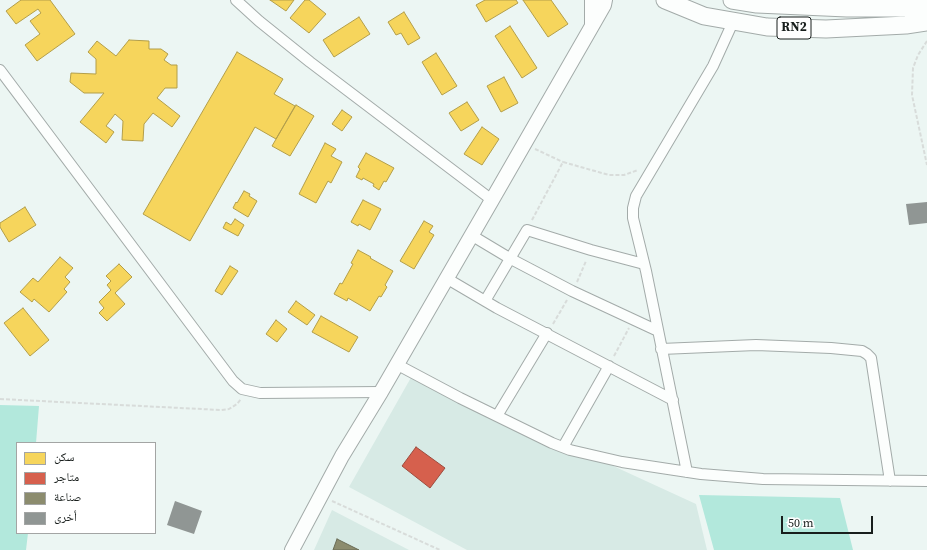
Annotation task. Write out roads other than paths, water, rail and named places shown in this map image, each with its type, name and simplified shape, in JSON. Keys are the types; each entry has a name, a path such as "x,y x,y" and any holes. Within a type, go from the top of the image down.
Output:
{"highway":[{"name":"RN2","path":"665,0 704,16 767,27 826,29 906,26 927,22"},
{"name":"RN2","path":"732,0 757,4 847,8 907,8 927,5"}],"main road":[{"path":"592,0 592,26"},
{"path":"292,550 342,456 381,392 492,200 604,5 605,0"}],"street":[{"path":"236,0 259,21 310,62 492,200"},
{"path":"687,472 633,218 633,208 636,196 713,66 733,22"},
{"path":"0,70 233,381 242,389 260,393 381,392"},
{"path":"485,301 527,230 591,250 644,264"},
{"path":"471,236 572,291 658,331"},
{"path":"446,278 485,301 672,400"},
{"path":"497,416 547,333"},
{"path":"661,349 756,345 862,350 871,358 890,481"},
{"path":"396,364 497,416 563,447 622,462 687,472 762,479 927,481"},
{"path":"563,447 609,366"}]}
